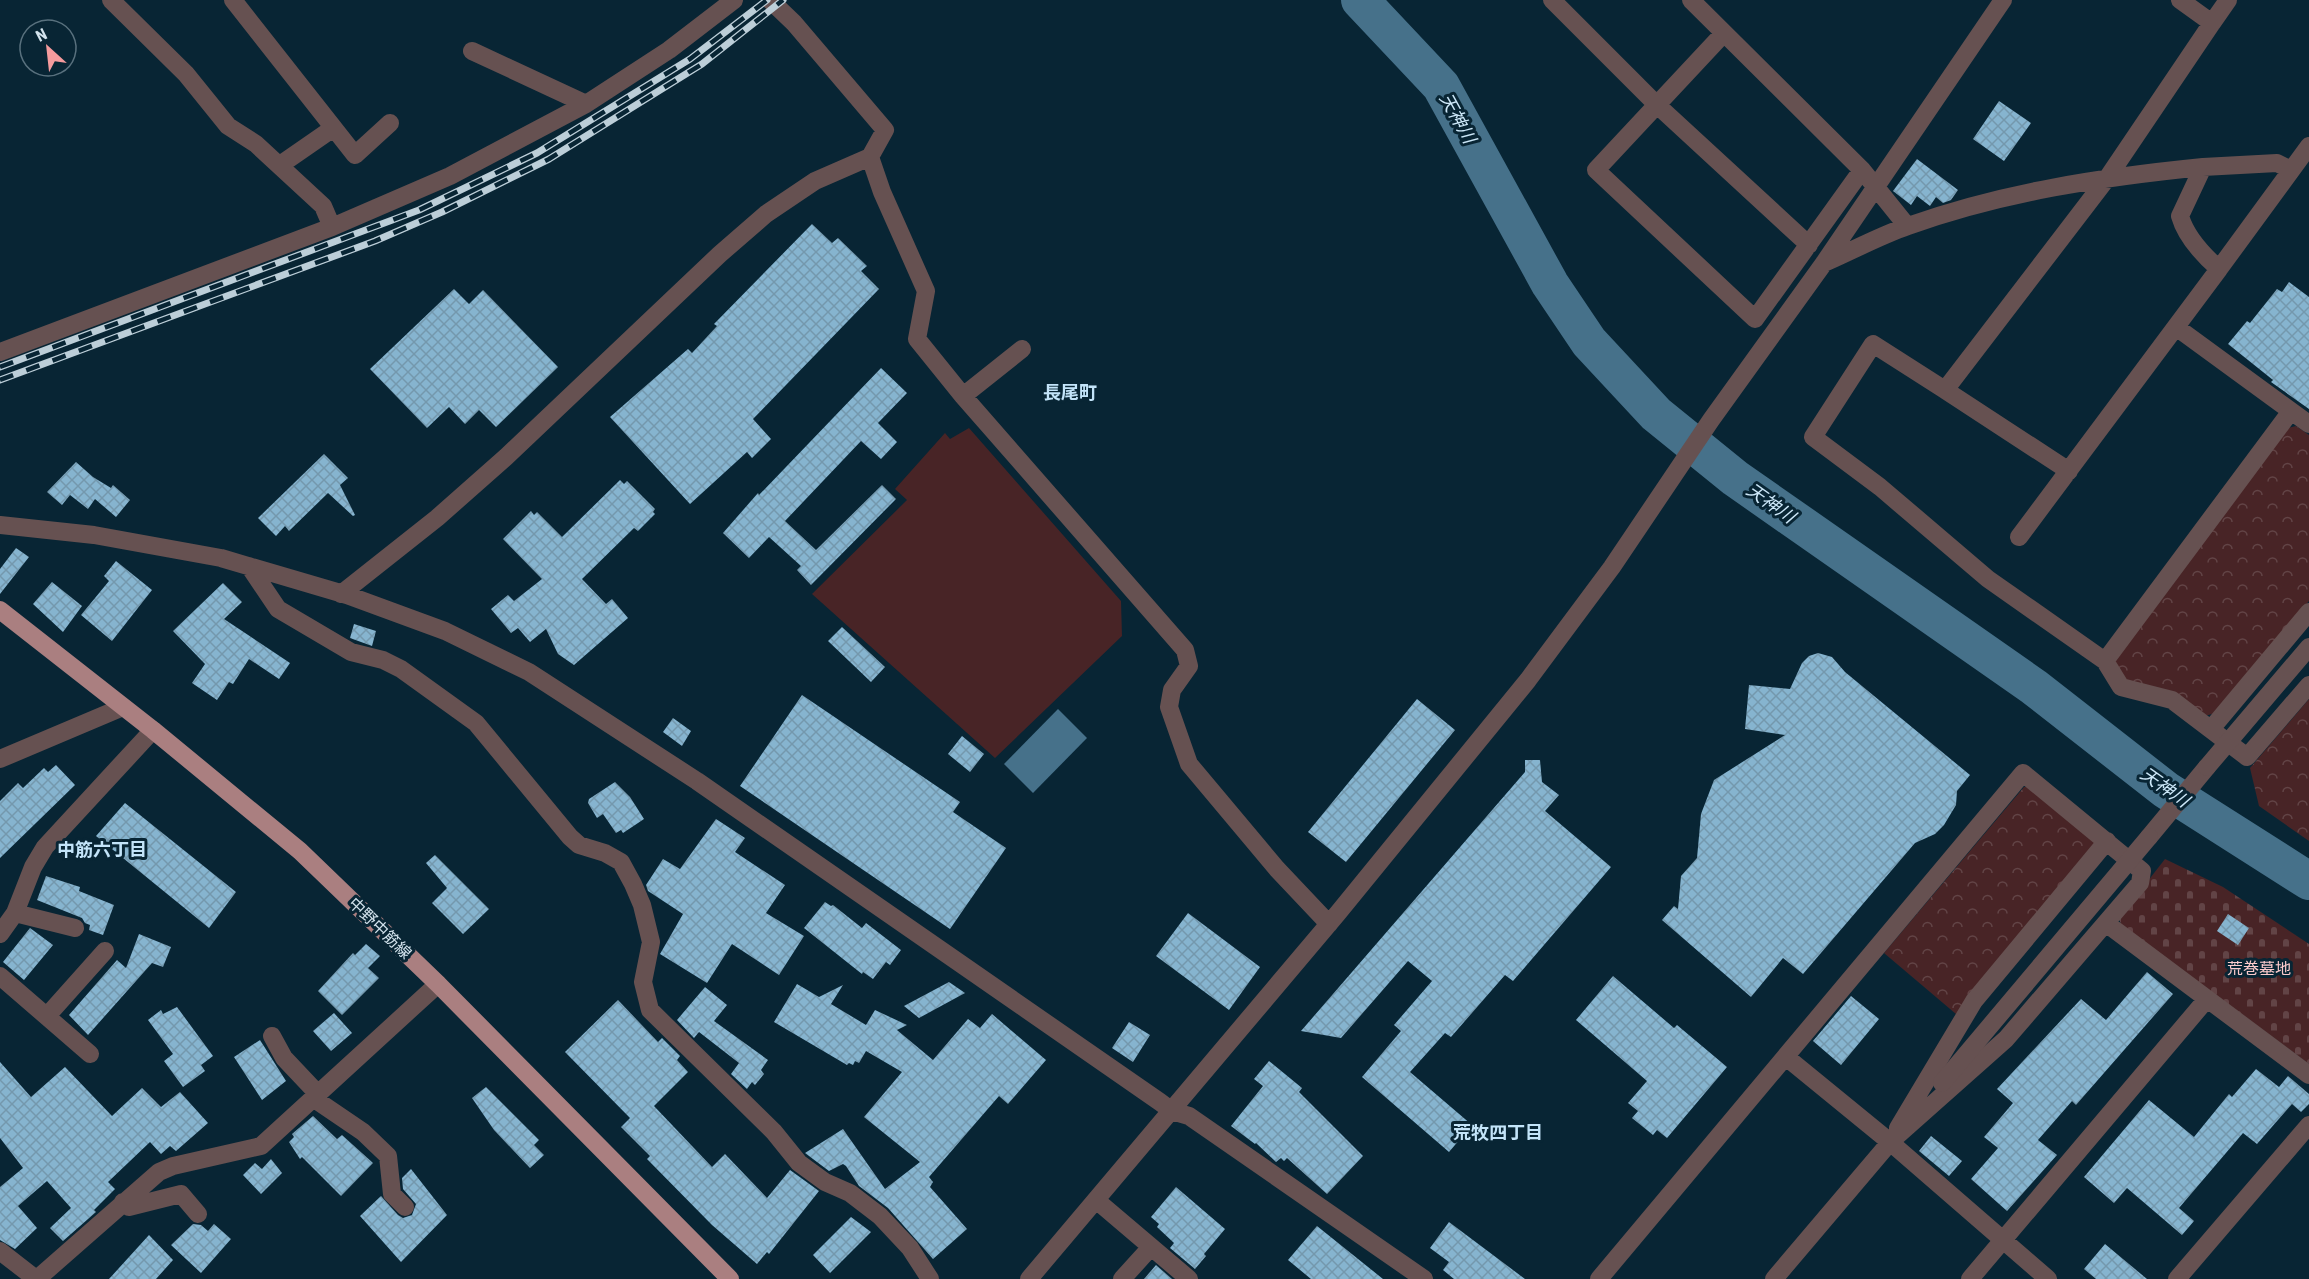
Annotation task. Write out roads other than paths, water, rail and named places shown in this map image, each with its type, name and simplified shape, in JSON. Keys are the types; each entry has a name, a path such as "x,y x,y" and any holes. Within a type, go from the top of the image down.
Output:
{"main road":[{"name":"中野中筋線","path":"0,610 153,730 300,851 438,984 730,1279"}],"street":[{"path":"111,0 186,74 228,126 256,144 323,206 332,227"},
{"path":"232,0 332,129 355,155 390,123"},
{"path":"0,352 332,227 450,176 586,104 669,50 734,0"},
{"path":"341,594 506,458 720,254 766,214 815,181 870,157 885,130 794,23 770,0"},
{"path":"1552,0 1656,104 1809,245"},
{"path":"1691,0 1862,170 1907,226"},
{"path":"1029,1279 1329,924 1528,680 1824,263 2003,0"},
{"path":"2180,0 2212,23"},
{"path":"1945,390 2108,177 2228,0"},
{"path":"1724,33 1596,170 1755,319 1862,170"},
{"path":"472,51 586,104"},
{"path":"280,165 332,129"},
{"path":"2019,537 2309,146"},
{"path":"870,157 882,192 926,291 916,339 1185,650 1189,666 1172,690 1169,707 1189,764 1277,869 1329,924"},
{"path":"1824,263 1907,226 1983,204 2108,177 2203,167 2277,163 2291,170"},
{"path":"2203,167 2180,216 2184,229 2206,258 2219,269"},
{"path":"2176,327 2309,424"},
{"path":"2069,471 1873,344 1813,437 1880,487 1988,579 2104,661 2121,687 2172,700 2247,757 2309,685"},
{"path":"963,396 1022,349"},
{"path":"2104,661 2291,411"},
{"path":"0,525 94,535 222,558 341,594 445,631 529,672 678,768 1172,1111 1189,1116 1424,1279"},
{"path":"249,566 278,609 351,652 382,660 401,669 476,723 570,837 579,845 605,853 621,862 642,905 651,942 643,982 650,1010 774,1131 799,1163 825,1182 850,1193 880,1216 910,1248 930,1279"},
{"path":"2211,729 2309,612"},
{"path":"1774,1279 2309,647"},
{"path":"0,759 123,707"},
{"path":"0,934 15,913 33,867 45,847 153,730"},
{"path":"1599,1279 2023,773 2142,871 2140,883 2006,1040 1890,1142"},
{"path":"1890,1142 1974,1001 2107,841"},
{"path":"15,913 75,928"},
{"path":"2107,924 2309,1075"},
{"path":"47,1016 105,951"},
{"path":"0,976 90,1054"},
{"path":"0,1251 36,1279 68,1254 123,1202 159,1172 173,1166 261,1146 438,984"},
{"path":"1970,1279 2206,1000"},
{"path":"272,1036 284,1058 315,1096 363,1132 388,1156 392,1194 405,1207"},
{"path":"1786,1058 1890,1142 2048,1279"},
{"path":"2177,1279 2309,1125"},
{"path":"123,1202 129,1207 180,1194 198,1214"},
{"path":"1096,1200 1189,1279"},
{"path":"1122,1279 1151,1247"}],"water":[{"path":"1058,709 1087,738 1033,793 1004,764"}],"waterway":[{"name":"天神川","path":"1360,0 1441,86 1550,284 1589,342 1656,414 1735,478 2034,687 2166,790 2309,881"}],"railway":[{"path":"0,367 419,210 537,153 690,59 767,0"},
{"path":"0,380 375,241 442,212 549,159 702,64 783,0"}],"district":[{"name":"長尾町","path":"1070,392"},
{"name":"中筋六丁目","path":"102,849"},
{"name":"荒牧四丁目","path":"1498,1132"}],"park label":[{"name":"荒巻墓地","path":"2259,968"}]}
